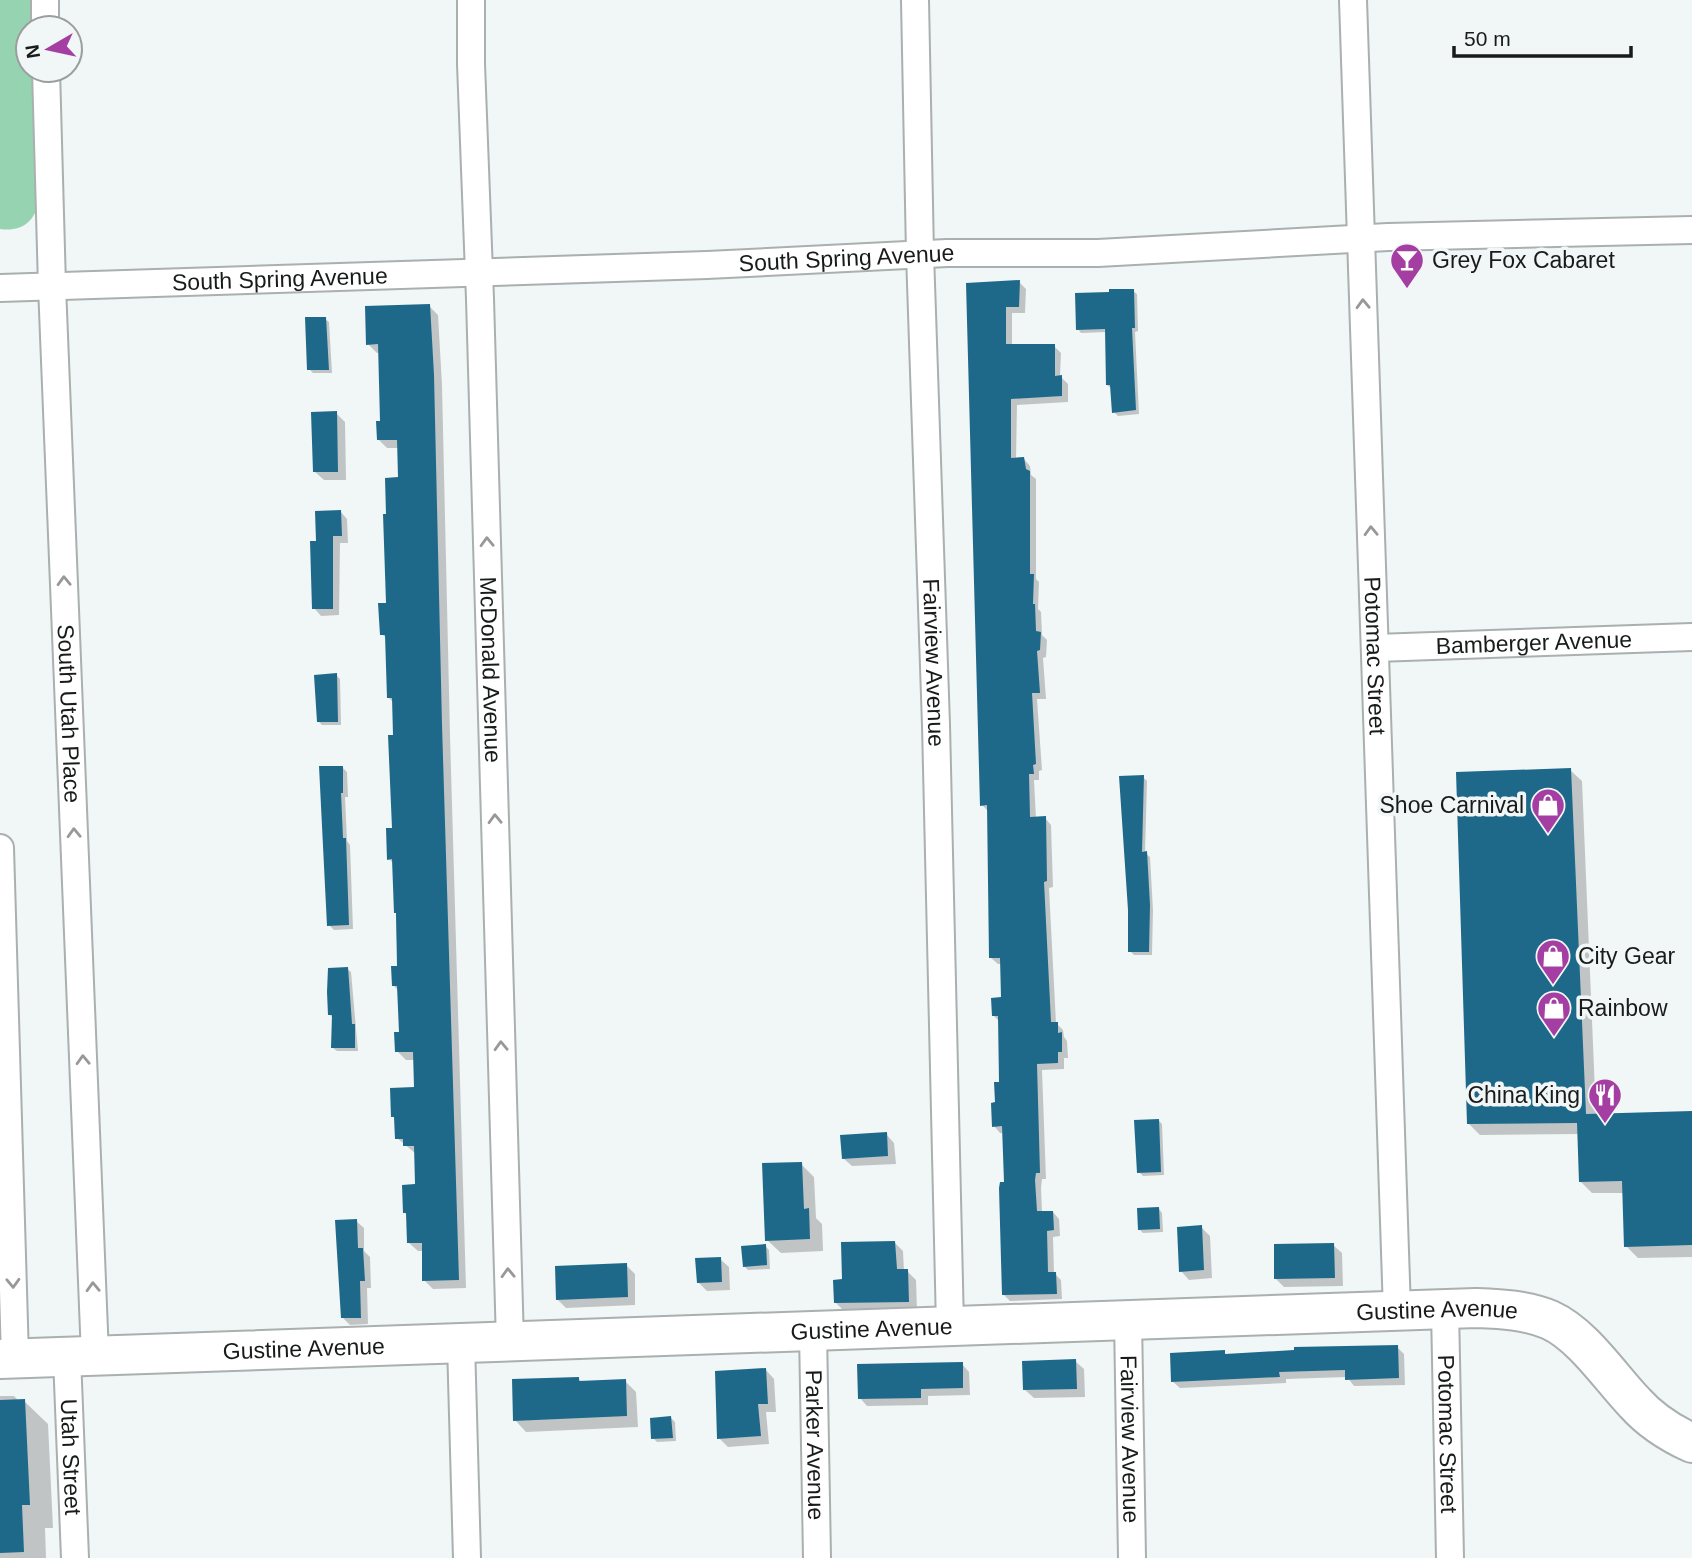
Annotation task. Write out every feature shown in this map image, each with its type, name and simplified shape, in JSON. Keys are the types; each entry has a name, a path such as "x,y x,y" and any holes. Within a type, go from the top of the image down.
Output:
{"street":[{"name":"McDonald Avenue","path":"471,0 510,1342"},
{"name":"Fairview Avenue","path":"915,0 950,1326"},
{"name":"Potomac Street","path":"1353,0 1397,1311"},
{"name":"South Utah Place","path":"46,84 81,1356"},
{"name":"South Spring Avenue","path":"0,288 707,265 920,254 1098,253 1360,239 1692,230"},
{"name":"Bamberger Avenue","path":"1376,648 1692,637"},
{"path":"0,848 8,1359"},
{"name":"Gustine Avenue","path":"8,1359 1502,1309 1528,1313 1551,1321 1573,1336 1647,1416 1692,1443"},
{"name":"Potomac Street","path":"1445,1310 1450,1558"},
{"name":"Fairview Avenue","path":"1128,1320 1132,1558"},
{"name":"Parker Avenue","path":"813,1331 817,1558"},
{"path":"461,1343 467,1558"},
{"name":"Utah Street","path":"75,1558 81,1356"}],"green space":[{"path":"0,0 33,0 33,14 14,14 14,84 35,84 39,201 34,215 26,224 14,229 0,229"}],"building":[{"path":"1020,280 1019,307 1006,307 1006,344 1055,344 1055,376 1062,375 1062,396 1011,399 1011,458 1024,457 1026,469 1030,471 1030,574 1034,574 1036,631 1041,632 1040,650 1037,651 1040,693 1032,693 1036,764 1033,765 1034,774 1029,774 1030,817 1046,816 1047,881 1044,882 1051,1022 1058,1022 1058,1033 1062,1032 1062,1052 1058,1052 1058,1063 1037,1064 1040,1173 1036,1173 1035,1180 1037,1211 1053,1211 1054,1230 1047,1231 1048,1272 1056,1272 1057,1294 1002,1295 999,1188 1000,1182 1004,1182 1002,1126 992,1127 991,1103 995,1102 994,1082 999,1082 998,1016 992,1016 991,998 1001,997 1000,958 989,958 987,805 980,806 966,283"},
{"path":"1109,289 1134,289 1135,328 1132,328 1136,410 1112,413 1110,385 1106,385 1105,329 1076,330 1075,293 1109,292"},
{"path":"430,304 459,1280 422,1281 422,1243 407,1243 406,1213 403,1213 402,1185 415,1184 414,1146 403,1146 403,1139 395,1139 390,1088 414,1087 413,1052 395,1052 394,1032 399,1032 397,986 392,986 391,966 397,966 396,913 392,859 387,860 386,828 392,828 388,735 393,735 392,698 387,698 385,635 380,635 378,603 386,603 383,514 386,514 385,478 398,477 397,440 377,440 376,421 380,421 378,344 366,345 365,306"},
{"path":"305,317 326,317 329,370 307,370"},
{"path":"337,411 338,472 313,472 311,412"},
{"path":"341,510 342,536 333,536 333,609 312,609 310,541 316,541 315,511"},
{"path":"337,673 338,722 317,722 314,675"},
{"path":"319,766 343,766 341,793 343,838 346,838 349,925 327,926"},
{"path":"1571,768 1586,1114 1692,1111 1692,1245 1624,1247 1622,1181 1579,1182 1577,1123 1467,1124 1456,772"},
{"path":"1144,775 1142,852 1147,851 1149,952 1128,952 1128,910 1119,776"},
{"path":"348,967 355,1048 331,1048 332,1015 328,1015 328,968"},
{"path":"1159,1119 1161,1172 1137,1173 1134,1120"},
{"path":"887,1132 888,1156 842,1159 840,1135"},
{"path":"802,1162 804,1209 809,1208 810,1239 765,1241 762,1163"},
{"path":"1159,1207 1160,1229 1138,1230 1137,1208"},
{"path":"357,1219 358,1248 363,1248 365,1281 360,1281 361,1318 341,1318 335,1220"},
{"path":"1202,1225 1204,1270 1179,1272 1177,1227"},
{"path":"895,1241 897,1269 908,1269 909,1302 834,1303 833,1280 842,1279 841,1242"},
{"path":"1334,1243 1335,1278 1274,1279 1274,1244"},
{"path":"766,1244 767,1265 743,1267 741,1246"},
{"path":"721,1257 722,1282 697,1283 695,1258"},
{"path":"627,1263 628,1297 556,1300 555,1266"},
{"path":"1398,1345 1399,1378 1345,1380 1345,1370 1279,1372 1280,1377 1171,1382 1170,1353 1225,1350 1225,1354 1294,1350 1294,1347"},
{"path":"1076,1359 1077,1389 1023,1390 1022,1361"},
{"path":"963,1362 963,1388 921,1389 921,1398 858,1399 857,1364"},
{"path":"766,1368 768,1404 758,1404 761,1436 717,1439 715,1371"},
{"path":"579,1377 579,1381 626,1379 627,1416 513,1421 512,1379"},
{"path":"25,1399 30,1505 22,1505 24,1552 0,1553 0,1400"},
{"path":"671,1416 673,1438 651,1439 650,1418"}],"place":[{"name":"Grey Fox Cabaret","path":"1407,290"},
{"name":"Shoe Carnival","path":"1548,835"},
{"name":"City Gear","path":"1553,986"},
{"name":"Rainbow","path":"1554,1038"},
{"name":"China King","path":"1605,1125"}]}
